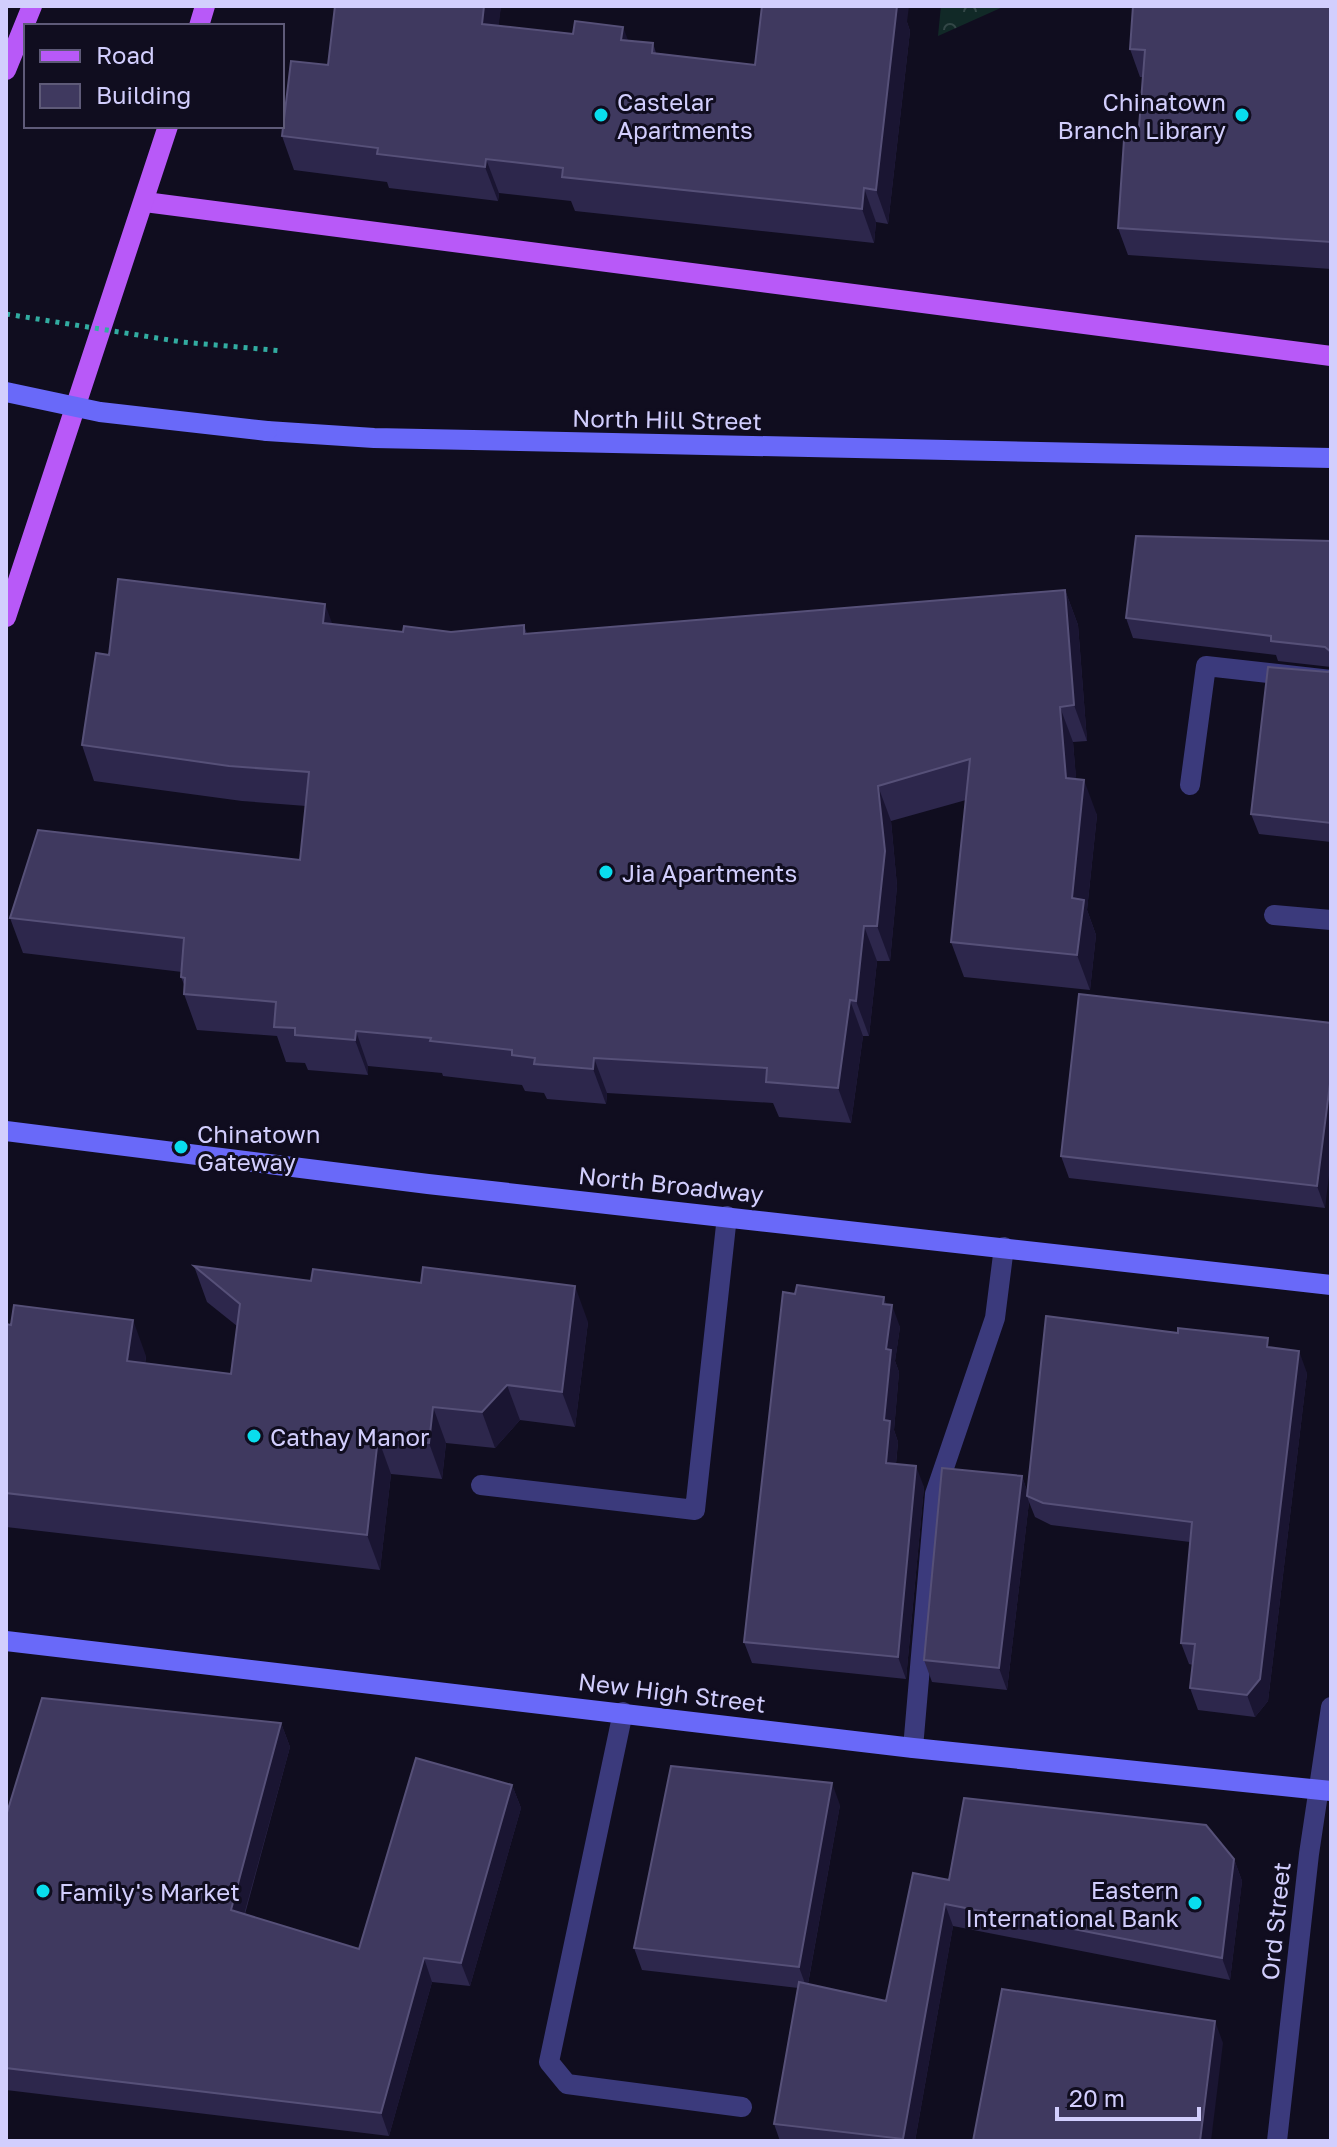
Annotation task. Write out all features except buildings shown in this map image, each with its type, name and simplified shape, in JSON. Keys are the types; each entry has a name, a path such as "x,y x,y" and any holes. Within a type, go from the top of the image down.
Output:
{"main road":[{"path":"6,70 24,26"},
{"path":"6,617 167,128"},
{"path":"145,202 1331,356"},
{"name":"North Hill Street","path":"6,392 100,412 267,431 374,438 1331,458"},
{"name":"North Broadway","path":"6,1131 1331,1285"},
{"name":"New High Street","path":"6,1641 913,1748 1325,1791"}],"street":[{"path":"1190,785 1206,666 1331,680"},
{"path":"1274,915 1331,920"},
{"path":"481,1485 695,1510 727,1216"},
{"path":"913,1748 935,1494 995,1318 1004,1247"},
{"name":"Ord Street","path":"1277,2141 1325,1791 1331,1707"},
{"path":"623,1712 549,2062 567,2084 742,2107"}],"path":[{"path":"6,314 182,342 283,351"}],"green space":[{"path":"941,6 1005,6 938,36"}],"place":[{"name":"Castelar Apartments","path":"601,115"},
{"name":"Chinatown Branch Library","path":"1242,115"},
{"name":"Jia Apartments","path":"606,872"},
{"name":"Chinatown Gateway","path":"181,1147"},
{"name":"Cathay Manor","path":"254,1436"},
{"name":"Family's Market","path":"43,1891"},
{"name":"Eastern International Bank","path":"1195,1903"}]}
